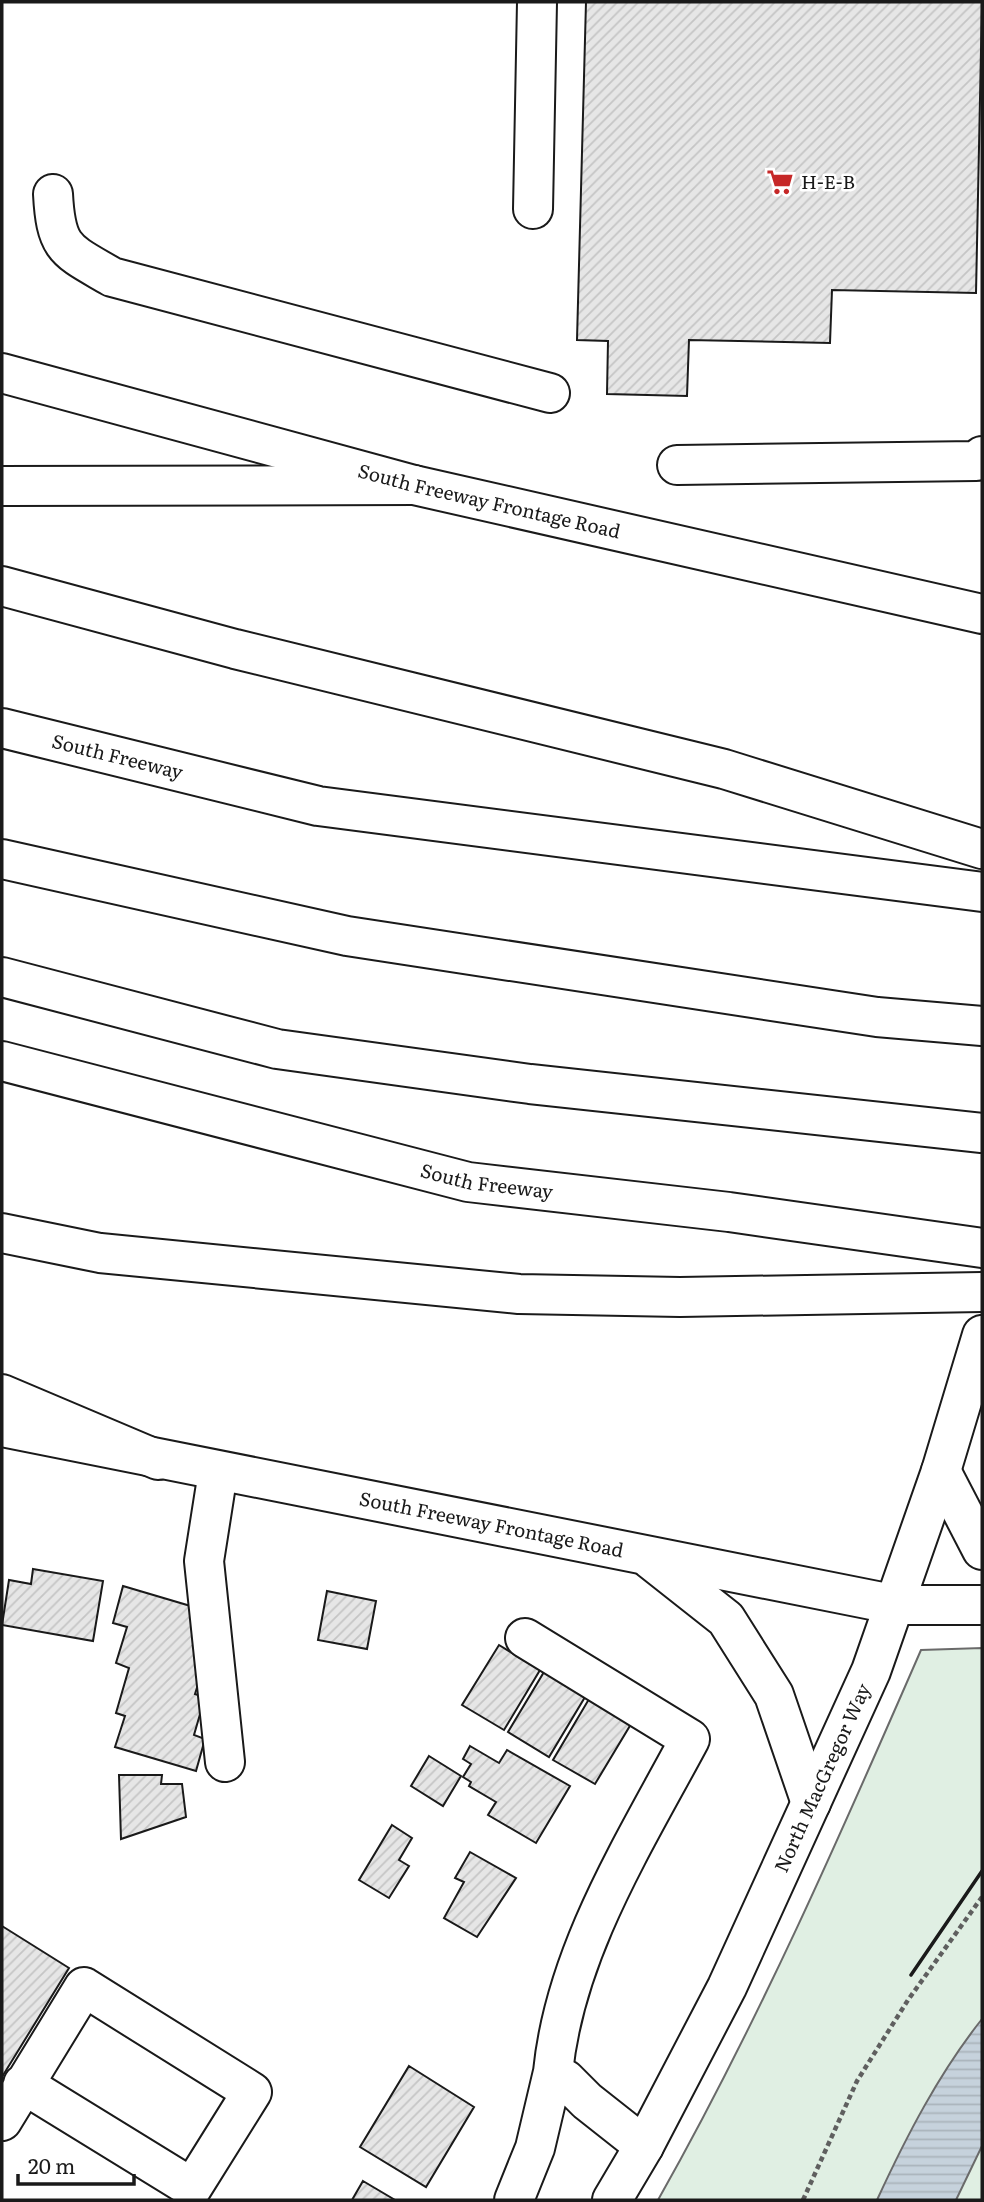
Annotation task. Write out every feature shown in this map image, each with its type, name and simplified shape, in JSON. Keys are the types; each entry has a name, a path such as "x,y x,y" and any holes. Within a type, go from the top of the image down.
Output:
{"main road":[{"path":"533,209 537,2"},
{"path":"53,194 55,228 70,253 112,277 382,351 550,393"},
{"name":"South Freeway Frontage Road","path":"2,373 414,485 982,614"},
{"path":"677,465 976,461 982,456"},
{"path":"2,486 414,485"},
{"path":"2,586 235,649 724,769 982,849"},
{"name":"South Freeway","path":"2,728 318,806 982,892"},
{"path":"2,859 347,936 877,1017 982,1026"},
{"path":"2,977 276,1049 530,1084 982,1133"},
{"name":"South Freeway","path":"2,1061 468,1182 729,1212 982,1248"},
{"path":"2,1233 100,1254 519,1294 680,1297 982,1292"},
{"name":"North MacGregor Way","path":"612,2200 644,2146 727,1987 871,1671 897,1605 942,1471 982,1335"},
{"path":"2,1394 158,1460"},
{"name":"South Freeway Frontage Road","path":"2,1427 897,1605 982,1605"},
{"path":"942,1471 982,1549"},
{"path":"218,1472 204,1560 225,1762"},
{"path":"642,1553 726,1619 774,1695 811,1803"},
{"path":"513,2200 535,2148 553,2072 555,2045 570,1986 589,1936 690,1739 525,1638"},
{"path":"2,2121 23,2084 84,1987 252,2092 192,2188 23,2084"},
{"path":"553,2072 644,2146"}],"path":[{"path":"803,2200 857,2081 908,2000 982,1897"}],"green space":[{"path":"982,1648 982,2200 658,2200 764,1997 829,1859 921,1650"}],"shaded area":[{"path":"982,2019 982,2146 956,2200 877,2200 924,2106"}],"building":[{"name":"H-E-B","path":"586,2 982,2 976,293 832,290 830,343 689,340 687,396 607,394 608,341 577,340"},
{"path":"33,1569 103,1581 93,1641 2,1625 9,1580 31,1584"},
{"path":"123,1586 204,1610 193,1645 209,1649 195,1694 205,1697 194,1735 205,1739 196,1771 115,1747 125,1716 116,1713 129,1668 116,1663 127,1627 113,1623"},
{"path":"327,1591 376,1601 367,1649 318,1640"},
{"path":"499,1645 540,1670 504,1730 462,1705"},
{"path":"544,1672 585,1697 549,1757 508,1732"},
{"path":"589,1699 631,1724 595,1784 553,1760"},
{"path":"470,1746 499,1763 507,1750 570,1786 536,1843 488,1815 496,1802 469,1786 471,1782 463,1777 471,1764 463,1759"},
{"path":"429,1756 461,1776 443,1806 411,1786"},
{"path":"119,1775 162,1775 161,1784 182,1784 186,1817 121,1839"},
{"path":"392,1825 412,1838 399,1860 409,1866 389,1898 359,1880"},
{"path":"470,1852 516,1878 477,1937 444,1918 464,1882 455,1878"},
{"path":"2,1926 69,1968 2,2077"},
{"path":"409,2066 474,2107 426,2187 360,2147"},
{"path":"363,2181 395,2200 352,2200"}],"wall":[{"path":"911,1975 982,1871"}],"place":[{"name":"H-E-B","path":"780,182"}]}
